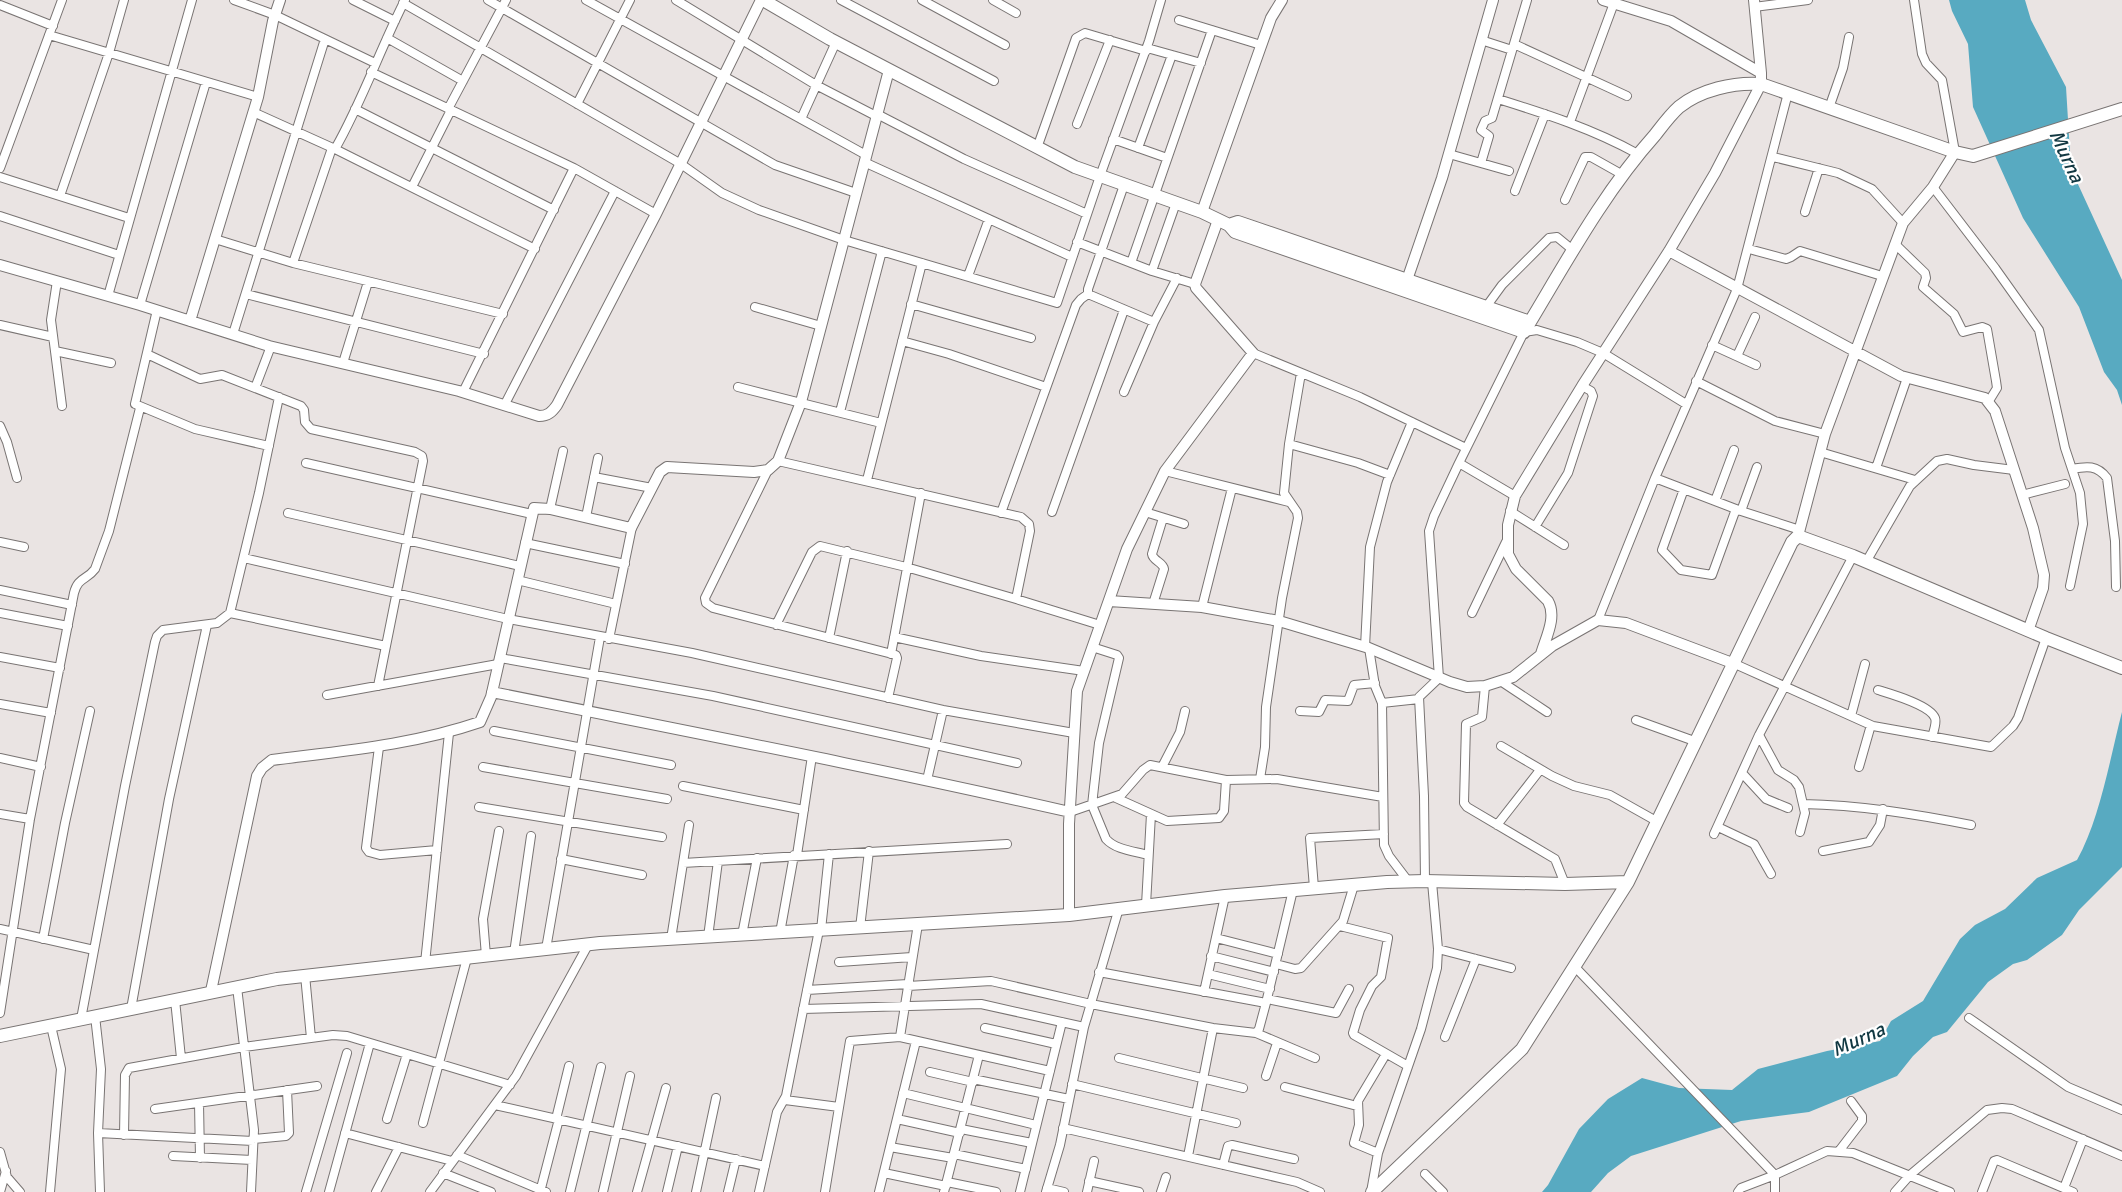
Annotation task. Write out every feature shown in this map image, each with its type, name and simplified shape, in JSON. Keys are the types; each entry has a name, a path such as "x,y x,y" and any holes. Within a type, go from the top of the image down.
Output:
{"main road":[{"path":"762,0 783,5 836,42 1075,167 1224,222 1238,222 1296,248 1530,328"},
{"path":"1530,328 1574,251 1623,175 1678,108 1689,101 1761,78 1788,93 1955,152 1973,156 2122,109"},
{"path":"1296,248 1407,280 1486,307 1530,328"},
{"path":"1372,1192 1522,1049 1628,882 1792,542 1799,533 2028,631 2122,668"},
{"path":"0,1036 277,979 588,945 1070,915 1225,896 1408,881 1565,884 1628,882"}],"street":[{"path":"0,168 62,0"},
{"path":"60,196 109,53 124,0"},
{"path":"108,296 192,0"},
{"path":"234,0 275,15 375,63"},
{"path":"190,321 254,112 280,0"},
{"path":"353,0 395,21"},
{"path":"488,0 503,4 701,124 783,169 856,193"},
{"path":"586,0 801,119 865,159 1072,257"},
{"path":"577,104 630,0"},
{"path":"676,0 816,85 964,159 1087,214"},
{"path":"0,265 157,310 271,346 463,392 544,416 553,410 656,214 762,0"},
{"path":"841,0 994,81"},
{"path":"922,0 1005,45"},
{"path":"993,0 1016,13"},
{"path":"293,263 334,148 355,109 404,2 480,49 681,164 706,183 739,202 844,240 1057,303 1146,50 1161,0"},
{"path":"1202,212 1271,18 1282,0"},
{"path":"1407,280 1449,154 1493,0"},
{"path":"1481,163 1489,137 1482,130 1484,122 1491,119 1527,0"},
{"path":"1603,0 1671,21 1761,78"},
{"path":"1472,613 1506,542 1510,512 1515,496 1582,386 1669,251 1715,173 1761,78 1754,3 1808,0"},
{"path":"1655,478 1799,533 1825,434 1894,244 1903,223 1933,187 1955,152 1942,80 1926,63 1922,54 1914,0"},
{"path":"1570,122 1614,3"},
{"path":"412,187 503,4"},
{"path":"0,5 53,26"},
{"path":"1179,20 1261,45"},
{"path":"1131,263 1212,30"},
{"path":"1037,148 1076,38 1085,33 1201,63"},
{"path":"49,35 258,97"},
{"path":"1829,108 1844,68 1849,37"},
{"path":"387,38 463,81"},
{"path":"233,334 325,39"},
{"path":"1077,124 1110,40"},
{"path":"1481,40 1513,47 1587,76 1627,96"},
{"path":"801,119 836,42"},
{"path":"1138,147 1172,56"},
{"path":"888,698 896,655 713,608 706,603 705,598 768,470 778,461 801,402 889,70"},
{"path":"371,72 574,168 656,214"},
{"path":"140,305 207,82"},
{"path":"1598,620 1686,404 1737,289 1788,93"},
{"path":"1498,99 1570,122 1609,138 1638,154"},
{"path":"355,109 554,210"},
{"path":"254,112 334,148 535,249"},
{"path":"1515,191 1545,114"},
{"path":"1113,139 1167,158"},
{"path":"1449,154 1509,171"},
{"path":"1565,200 1585,157 1591,157 1623,175"},
{"path":"1773,157 1838,173 1872,189 1903,223"},
{"path":"463,392 484,354 574,168"},
{"path":"1805,212 1819,168"},
{"path":"0,177 129,218"},
{"path":"1088,294 1124,185"},
{"path":"1933,187 2039,330 2065,448 2082,503 2083,524 2070,586"},
{"path":"505,404 615,191"},
{"path":"1152,271 1176,203"},
{"path":"0,216 119,255"},
{"path":"968,276 989,219"},
{"path":"1224,222 1195,284 1196,288 1253,353 1360,398 1466,448"},
{"path":"1486,307 1502,285 1549,238 1557,237 1574,251"},
{"path":"215,239 293,263 503,314"},
{"path":"1077,242 1152,271 1195,284"},
{"path":"1894,244 1925,273 1923,287 1954,314 1963,332 1982,327 1987,329 1996,381 1996,388 1989,401"},
{"path":"1749,249 1786,259 1791,258 1797,251 1803,251 1882,276"},
{"path":"840,412 882,251"},
{"path":"1669,251 1907,378 1986,398 1989,401 1995,411 2038,544 2044,575 2043,588 2028,631"},
{"path":"867,480 922,263"},
{"path":"1124,393 1154,322 1177,278"},
{"path":"57,281 52,312 53,338 62,406"},
{"path":"343,363 368,282"},
{"path":"246,294 484,354"},
{"path":"1088,294 1154,322"},
{"path":"1001,513 1076,305 1088,294"},
{"path":"911,304 1031,338"},
{"path":"755,307 821,326"},
{"path":"157,310 135,404 195,429 269,446"},
{"path":"1052,512 1124,310"},
{"path":"1737,356 1755,317"},
{"path":"0,325 53,338"},
{"path":"1439,678 1429,531 1466,448 1530,328 1577,342 1603,353 1686,404"},
{"path":"902,340 1046,387"},
{"path":"1712,345 1756,365"},
{"path":"255,388 271,346"},
{"path":"55,351 111,363"},
{"path":"1070,915 1070,813 1077,691 1127,549 1165,471 1253,353"},
{"path":"147,354 200,379 222,375 303,407 305,422 311,429 419,453 423,461 378,686"},
{"path":"1260,779 1265,747 1266,707 1298,518 1297,512 1284,493 1289,444 1301,373"},
{"path":"1876,468 1907,378"},
{"path":"1696,381 1775,421 1825,434"},
{"path":"1535,527 1564,481 1573,462 1593,396 1591,391 1582,386"},
{"path":"738,387 881,423"},
{"path":"81,1019 155,642 163,630 217,623 230,613 279,397"},
{"path":"0,1013 30,819 76,586 94,569 109,531 140,408"},
{"path":"1408,881 1385,851 1382,703 1367,647 1370,548 1381,502 1412,423"},
{"path":"0,426 17,478"},
{"path":"1289,444 1358,462 1390,476"},
{"path":"1715,501 1734,450"},
{"path":"550,509 563,451"},
{"path":"1820,452 1915,480"},
{"path":"586,517 598,458"},
{"path":"1866,562 1915,480 1937,461 1942,459 2014,470"},
{"path":"778,461 867,480 1025,520 1030,531 1016,599"},
{"path":"306,463 532,514"},
{"path":"1459,463 1515,496"},
{"path":"2072,469 2092,466 2108,478 2115,541 2116,586"},
{"path":"546,949 593,674 616,604 632,527 660,472 667,467 741,472 768,470"},
{"path":"1684,489 1662,550 1681,570 1709,576 1713,573 1757,467"},
{"path":"1165,471 1290,502"},
{"path":"594,477 652,488"},
{"path":"2022,495 2065,484"},
{"path":"1202,606 1232,488"},
{"path":"891,654 921,494"},
{"path":"210,991 257,776 262,768 272,760 379,747 449,733 480,722 488,708 535,507 632,527"},
{"path":"1510,512 1564,545"},
{"path":"288,513 520,566"},
{"path":"1145,513 1184,524"},
{"path":"1154,604 1164,567 1152,554 1163,518"},
{"path":"0,542 24,547"},
{"path":"1506,542 1511,561 1552,607 1541,654"},
{"path":"525,543 625,564"},
{"path":"776,625 815,548 825,546 906,567 1100,625"},
{"path":"829,638 847,551"},
{"path":"1771,874 1754,844 1716,830 1760,735 1852,556"},
{"path":"244,558 508,620 692,653 943,710 1074,733"},
{"path":"517,580 616,604"},
{"path":"0,590 72,605"},
{"path":"1109,601 1202,606 1279,621 1367,647 1459,686 1485,686 1513,677 1541,654 1598,620 1626,622 1735,664 1871,725 1987,747 1995,745 2018,718 2046,638"},
{"path":"0,613 68,626"},
{"path":"230,613 386,645"},
{"path":"131,1009 169,799 207,625"},
{"path":"894,637 981,656 1084,671"},
{"path":"1092,647 1117,655 1119,658 1099,743 1092,805 1110,844 1117,848 1148,855"},
{"path":"0,657 60,668"},
{"path":"327,696 499,661 593,674 713,696 1017,763"},
{"path":"1851,716 1865,664"},
{"path":"1372,1192 1378,1153 1421,1029 1434,978 1438,949 1428,881 1419,699 1420,695 1439,678"},
{"path":"1502,682 1547,712"},
{"path":"1299,711 1319,712 1325,700 1348,701 1354,685 1375,683"},
{"path":"1485,686 1482,717 1466,724 1463,800 1467,807 1555,860 1565,884"},
{"path":"1878,690 1914,702 1934,716 1936,720 1932,738"},
{"path":"492,692 927,780 1070,813 1116,798 1127,790 1146,767 1155,765 1226,780 1277,779 1383,797"},
{"path":"1382,703 1419,699"},
{"path":"0,704 51,713"},
{"path":"927,780 943,710"},
{"path":"43,939 65,823 90,711"},
{"path":"1162,767 1177,739 1185,711"},
{"path":"1636,720 1697,742"},
{"path":"1859,766 1871,725"},
{"path":"494,731 671,765"},
{"path":"425,963 449,733"},
{"path":"1760,735 1778,770 1797,783 1804,817 1800,832"},
{"path":"1501,746 1562,781 1610,795 1658,822"},
{"path":"379,747 366,848 369,852 380,855 437,850"},
{"path":"780,933 796,855 812,756"},
{"path":"0,758 40,767"},
{"path":"483,767 666,800"},
{"path":"1497,825 1540,770"},
{"path":"1742,773 1766,799 1788,808"},
{"path":"1116,798 1167,821 1219,818 1224,811 1226,780"},
{"path":"683,786 804,810"},
{"path":"1803,804 1842,804 1883,809 1971,825"},
{"path":"479,807 662,837"},
{"path":"1823,851 1869,842 1880,825 1883,809"},
{"path":"0,814 30,819"},
{"path":"1146,905 1150,814"},
{"path":"671,939 689,825"},
{"path":"486,956 483,919 499,831"},
{"path":"1314,888 1310,838 1384,834"},
{"path":"514,953 531,836"},
{"path":"683,863 1007,844"},
{"path":"860,928 869,851"},
{"path":"759,1192 777,1112 785,1100 820,930 829,854"},
{"path":"742,935 757,858"},
{"path":"561,859 642,874"},
{"path":"708,937 718,861"},
{"path":"1211,956 1275,968 1300,969 1340,926 1346,915 1354,885"},
{"path":"1256,1033 1260,1029 1293,890"},
{"path":"1203,992 1225,896"},
{"path":"1064,1192 1046,1190 1063,1128 1084,1027 1119,908"},
{"path":"900,1037 918,924"},
{"path":"1340,926 1387,937 1389,940 1381,977 1372,986 1360,1010 1353,1033 1408,1066"},
{"path":"0,929 94,950"},
{"path":"1216,938 1278,954"},
{"path":"430,1192 516,1076 588,945"},
{"path":"1438,949 1512,968"},
{"path":"839,962 912,957"},
{"path":"423,1123 467,958"},
{"path":"1445,1038 1476,959"},
{"path":"1575,967 1775,1176 1775,1192"},
{"path":"1099,972 1203,992 1336,1013 1349,989"},
{"path":"1208,974 1270,989"},
{"path":"305,975 311,1038"},
{"path":"807,990 991,981 1213,1028 1256,1033 1315,1058"},
{"path":"237,987 253,1140 250,1192"},
{"path":"175,1000 181,1058"},
{"path":"803,1009 981,1004 1084,1027"},
{"path":"95,1016 101,1072 98,1133 101,1192 110,1192"},
{"path":"1969,1018 2068,1087 2122,1110"},
{"path":"1020,1192 1062,1022"},
{"path":"50,1192 61,1069 51,1026"},
{"path":"985,1028 1056,1044"},
{"path":"1188,1156 1213,1028"},
{"path":"124,1135 127,1069 244,1047 311,1038 340,1035 510,1085"},
{"path":"825,1192 850,1041 900,1037 1050,1071"},
{"path":"879,1192 916,1041"},
{"path":"329,1192 370,1043"},
{"path":"1266,1076 1277,1043"},
{"path":"306,1192 347,1053"},
{"path":"387,1119 407,1054"},
{"path":"1378,1153 1354,1143 1359,1125 1358,1101 1386,1054"},
{"path":"946,1187 979,1055"},
{"path":"1119,1059 1243,1088"},
{"path":"345,1133 454,1158 542,1191 569,1066"},
{"path":"570,1192 600,1067"},
{"path":"930,1071 1069,1099"},
{"path":"603,1192 630,1076"},
{"path":"1072,1084 1236,1123"},
{"path":"155,1109 317,1086"},
{"path":"1285,1087 1357,1106"},
{"path":"637,1192 666,1088"},
{"path":"98,1133 253,1140 286,1136 289,1133 287,1090"},
{"path":"903,1093 1036,1125"},
{"path":"696,1192 716,1098"},
{"path":"785,1100 839,1107"},
{"path":"1839,1151 1862,1121 1862,1116 1851,1101"},
{"path":"199,1103 200,1158"},
{"path":"495,1105 765,1166"},
{"path":"1895,1192 1910,1175 1987,1110 2002,1108 2012,1110 2122,1156"},
{"path":"897,1119 1032,1143"},
{"path":"1063,1128 1297,1182 1320,1192"},
{"path":"1982,1192 1994,1161 1997,1160 2068,1190 2083,1139"},
{"path":"1223,1165 1229,1145 1294,1159"},
{"path":"667,1192 678,1146"},
{"path":"376,1192 399,1147"},
{"path":"890,1147 1026,1169"},
{"path":"1738,1192 1741,1188 1775,1176 1827,1151 1853,1153 1950,1192"},
{"path":"172,1156 252,1160"},
{"path":"1,1157 11,1183 20,1192"},
{"path":"728,1192 736,1159"},
{"path":"1087,1192 1094,1161"},
{"path":"0,1192 6,1171"},
{"path":"443,1173 490,1192"},
{"path":"884,1173 946,1187 996,1192"},
{"path":"1425,1174 1443,1192"},
{"path":"1161,1192 1166,1177"},
{"path":"1089,1180 1139,1192"}],"water":[{"name":"Murna","path":"1949,0 2025,0 2031,20 2066,87 2071,169 2122,280 2122,405 2117,390 2104,372 2079,307 2023,218 1973,107 1968,44"},
{"path":"2122,712 2122,867 2079,910 2062,935 2027,960 2013,964 1988,982 1947,1032 1933,1037 1913,1056 1897,1076 1809,1112 1741,1121 1631,1156 1608,1173 1591,1192 1542,1192 1579,1129 1608,1099 1642,1078 1679,1088 1732,1090 1758,1069 1827,1051 1880,1041 1891,1021 1923,1001 1960,939 1975,925 2005,909 2037,878 2077,860 2098,807"}]}
